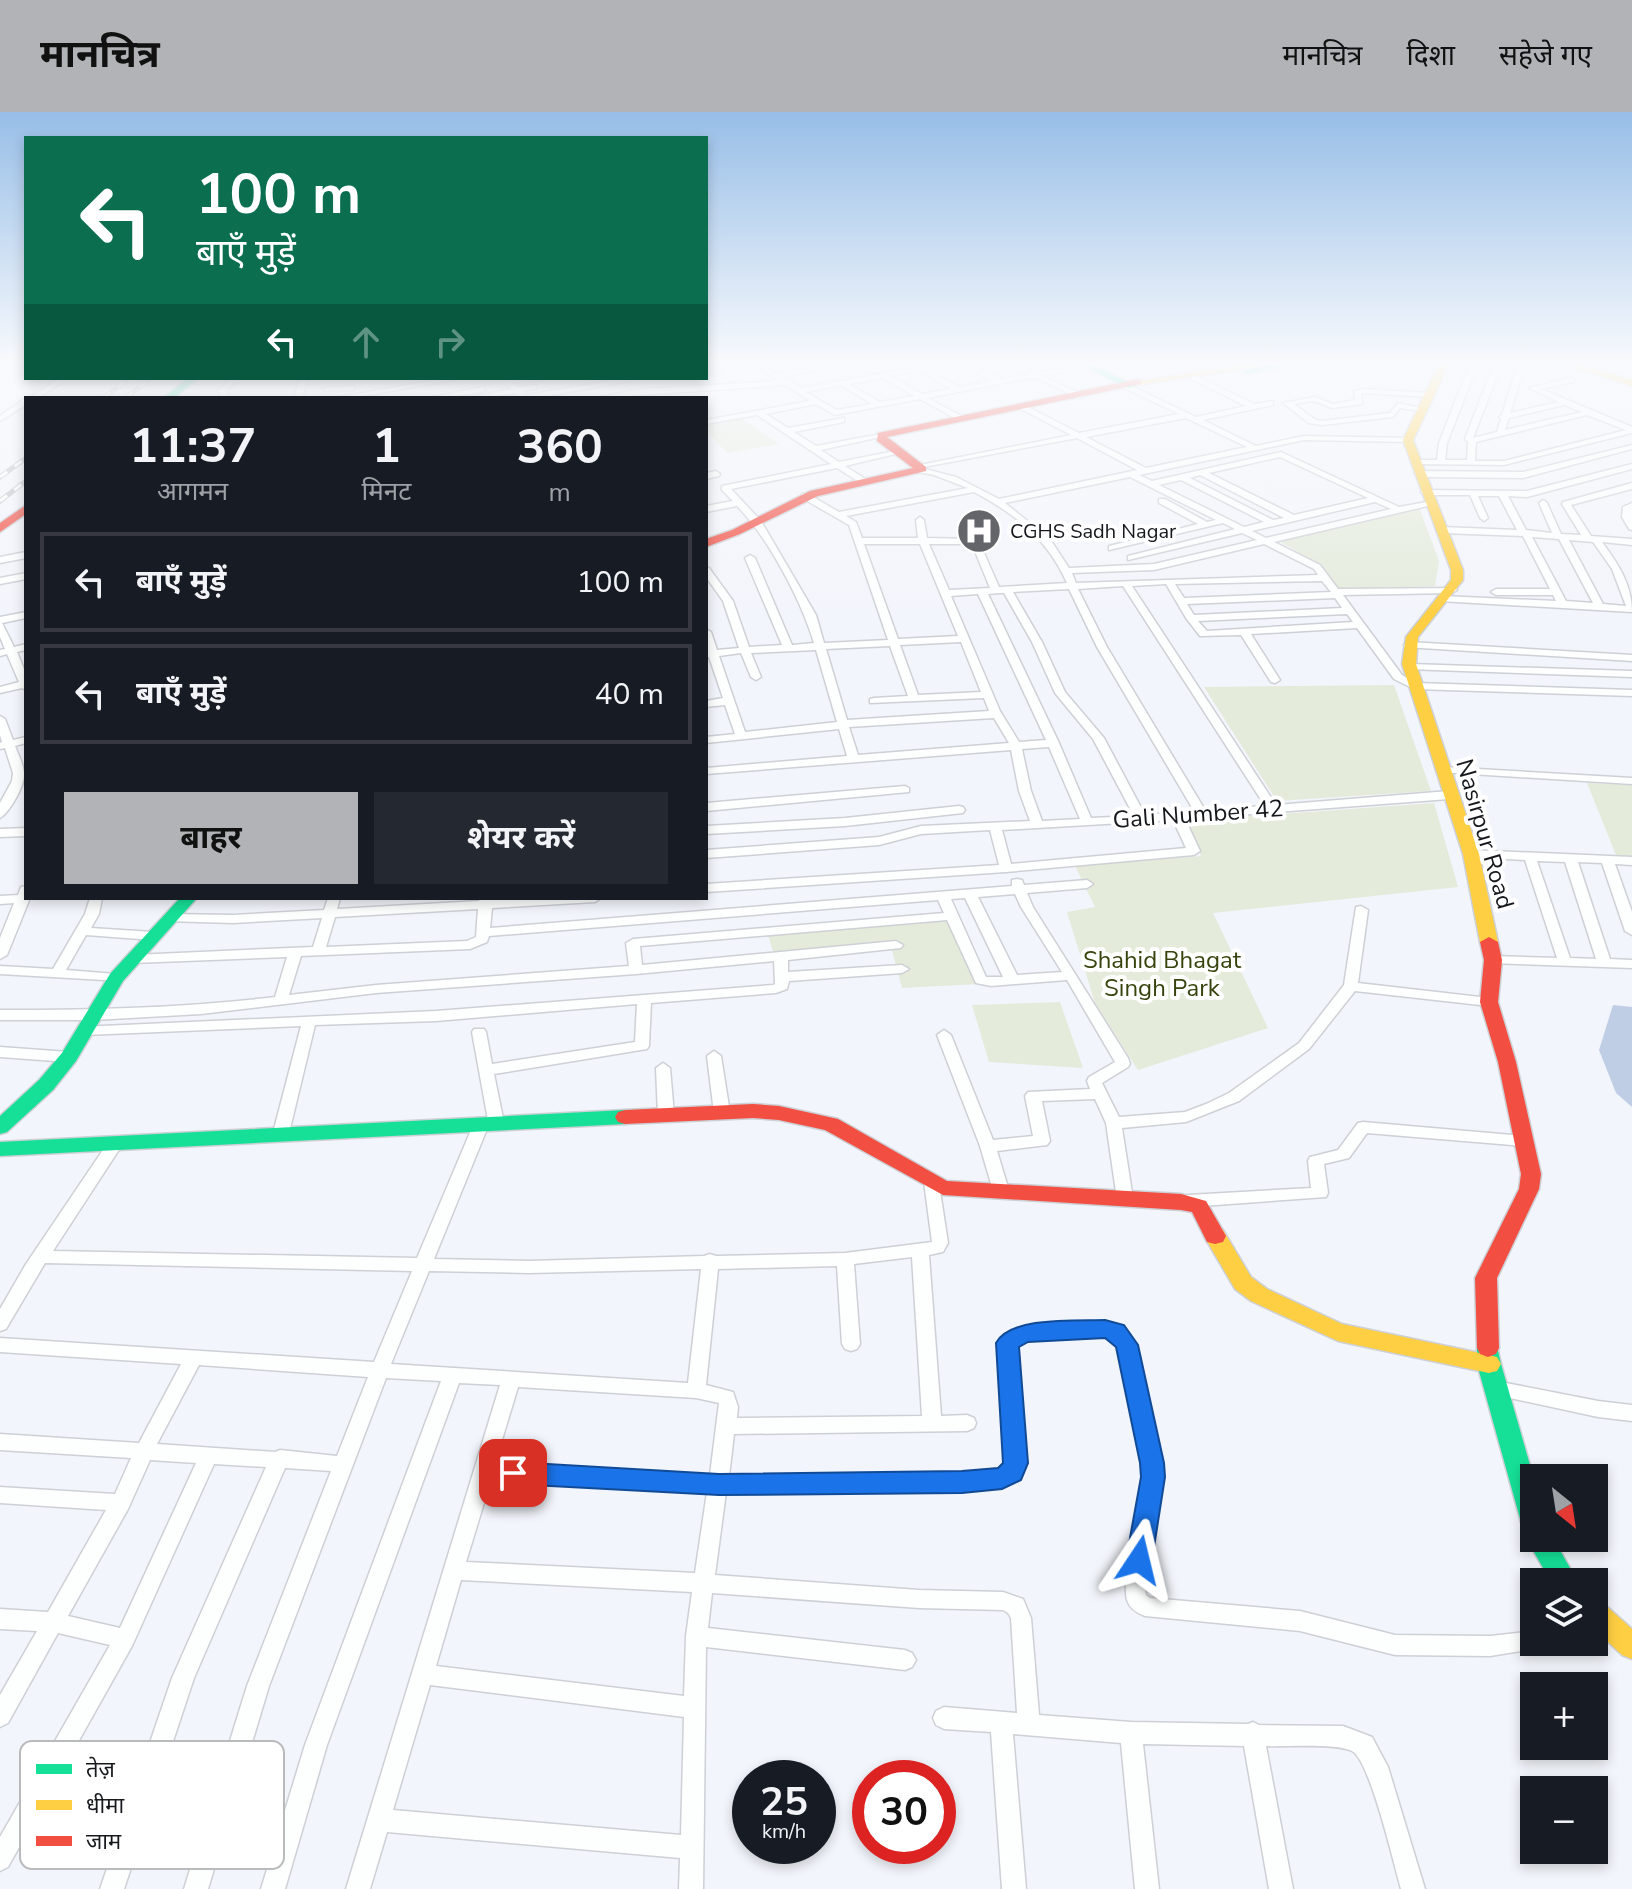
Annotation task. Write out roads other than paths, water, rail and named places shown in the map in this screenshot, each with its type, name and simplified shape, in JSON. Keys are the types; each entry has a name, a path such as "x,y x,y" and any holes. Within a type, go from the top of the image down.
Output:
{"street":[{"path":"815,449 864,482"},
{"path":"896,449 918,470 939,473 997,502 1025,521 1049,543 1089,623 1201,813"},
{"path":"708,542 805,496 1017,449"},
{"path":"1103,449 1143,470"},
{"path":"997,502 1244,449"},
{"path":"1411,449 1457,570 1457,580 1409,645 1632,658"},
{"path":"1064,571 1154,567 1395,508 1441,463 1442,449"},
{"path":"1471,463 1472,449"},
{"path":"1441,463 1504,463 1560,449"},
{"path":"1422,482 1523,475 1624,449"},
{"path":"854,759 821,644 801,594 757,521 725,488 900,452"},
{"path":"1151,484 1281,454 1395,508"},
{"path":"1422,482 1473,493 1530,493 1632,466"},
{"path":"1129,473 1317,567 1398,677 1414,686 1632,693"},
{"path":"1202,473 1292,518"},
{"path":"708,476 716,474"},
{"path":"1182,477 1272,523"},
{"path":"1448,593 1632,609 1617,569 1566,504 1628,488"},
{"path":"839,515 972,490"},
{"path":"1473,493 1484,518"},
{"path":"1502,493 1562,604"},
{"path":"805,496 853,524 914,699"},
{"path":"1131,558 1376,499"},
{"path":"1162,501 1206,525"},
{"path":"708,509 738,503"},
{"path":"1543,503 1599,606"},
{"path":"1632,506 1626,509 1626,517 1632,527"},
{"path":"0,529 24,510"},
{"path":"920,520 923,540 988,695 1016,746 1025,791 1037,823"},
{"path":"1112,548 1226,520"},
{"path":"1442,530 1524,533 1630,545"},
{"path":"858,541 977,542 996,591"},
{"path":"0,560 22,556"},
{"path":"750,558 788,646"},
{"path":"708,573 728,601 756,677"},
{"path":"0,581 24,577"},
{"path":"945,593 1126,583 1326,578"},
{"path":"1169,582 1202,634 1360,625"},
{"path":"1126,583 1272,808"},
{"path":"1008,591 1037,642 1060,693 1098,738 1141,818"},
{"path":"982,592 1087,822"},
{"path":"1181,601 1337,594 1555,592"},
{"path":"1191,618 1349,611"},
{"path":"24,616 0,623 5,652 24,682"},
{"path":"1244,632 1275,680"},
{"path":"741,736 709,653 821,644 965,639"},
{"name":"Nasirpur Road","path":"1409,645 1414,686 1471,854 1493,960 1489,1002 1507,1062 1531,1174 1529,1189 1486,1278 1489,1364 1520,1473"},
{"path":"1565,655 1576,672"},
{"path":"1410,667 1632,674"},
{"path":"0,690 24,685"},
{"path":"874,701 988,695"},
{"path":"708,704 727,701"},
{"path":"708,740 843,725 997,714"},
{"path":"0,719 5,745 19,777 0,814"},
{"path":"708,771 1053,743"},
{"path":"1443,770 1632,781"},
{"path":"708,807 905,790"},
{"name":"Gali Number 42","path":"708,854 879,841 910,832 946,829 1177,816 1449,795"},
{"path":"708,830 845,822 959,810"},
{"path":"708,888 1009,868 1194,851 1177,816"},
{"path":"995,826 1009,868 1027,907 1123,1064 1096,1079 1095,1085 1114,1123 1125,1199"},
{"path":"0,833 24,832"},
{"path":"1471,854 1632,861"},
{"path":"1530,857 1565,962"},
{"path":"1570,858 1604,963"},
{"path":"1607,860 1632,931"},
{"path":"484,932 579,927 1087,884"},
{"path":"969,892 1012,980"},
{"path":"0,900 24,894"},
{"path":"942,894 981,980 1071,975"},
{"path":"0,955 24,896"},
{"path":"57,973 82,931 95,900"},
{"path":"0,1127 46,1085 69,1057 116,978 187,900"},
{"path":"318,953 333,900"},
{"path":"170,918 233,919 540,900"},
{"path":"133,959 470,945 478,943 484,932 485,902"},
{"path":"1114,1123 1186,1117 1234,1097 1304,1046 1351,986 1361,910"},
{"path":"636,970 633,943 952,916"},
{"path":"82,931 153,936"},
{"path":"0,1015 89,1023 309,1021 436,1016 776,989 782,986 784,977 764,932"},
{"path":"89,1023 281,999 896,945"},
{"path":"281,999 295,954"},
{"path":"1493,960 1632,964"},
{"path":"784,977 902,969"},
{"path":"0,970 116,978"},
{"path":"1351,986 1489,1002"},
{"path":"486,1070 642,1046 644,1000"},
{"path":"281,1133 309,1021"},
{"path":"241,1741 258,1686 380,1369 423,1265 489,1123 486,1070 479,1032"},
{"path":"944,1035 988,1146 1002,1194"},
{"path":"0,1052 69,1057"},
{"path":"714,1056 722,1113"},
{"path":"663,1068 666,1115"},
{"path":"988,1146 1042,1141 1033,1096 1099,1094"},
{"path":"0,1149 489,1123 779,1113 831,1124 932,1182 957,1191 1181,1202 1320,1193 1316,1161 1343,1154 1363,1127 1524,1141"},
{"path":"0,1324 116,1142"},
{"path":"40,1257 529,1267 710,1260 845,1259 937,1248 940,1243 932,1182"},
{"path":"1181,1202 1199,1206 1205,1212 1233,1269 1243,1283 1259,1295 1338,1332 1489,1364"},
{"path":"920,1251 932,1423"},
{"path":"845,1259 851,1344"},
{"path":"696,1391 710,1260"},
{"path":"484,1471 719,1484 962,1482 1002,1478 1012,1473 1016,1463 1007,1343 1024,1333 1105,1329 1116,1331 1127,1345 1152,1463 1153,1477 1135,1587 1137,1599 1145,1607 1300,1621 1395,1645 1490,1646 1520,1643"},
{"path":"0,1345 696,1391 727,1397 727,1426 696,1636 691,1889"},
{"path":"0,1716 121,1503 144,1451 194,1357"},
{"path":"284,1852 316,1745 452,1376"},
{"path":"358,1889 511,1380"},
{"path":"1496,1388 1632,1413"},
{"path":"727,1426 967,1423"},
{"path":"0,1442 343,1464"},
{"path":"67,1741 125,1639 209,1454"},
{"path":"162,1741 183,1678 280,1458"},
{"path":"0,1495 121,1503"},
{"path":"454,1571 705,1583 919,1599 1003,1601 1016,1606 1021,1618 1029,1724"},
{"path":"0,1619 54,1623 125,1639"},
{"path":"1608,1629 1632,1646"},
{"path":"696,1636 905,1660"},
{"path":"421,1674 695,1708"},
{"path":"944,1718 1131,1733 1343,1737 1364,1745 1377,1767 1413,1889"},
{"path":"1001,1722 1014,1889"},
{"path":"1131,1733 1147,1889"},
{"path":"1253,1733 1281,1889"},
{"path":"379,1820 692,1848"},
{"path":"0,1859 20,1824"},
{"path":"112,1889 119,1869"},
{"path":"196,1889 202,1869"},
{"path":"273,1889 279,1869"}],"water":[{"path":"1613,1005 1632,1007 1632,1107 1616,1093 1599,1050"}],"railway":[{"path":"0,477 24,459"},
{"path":"0,501 24,483"}],"place":[{"name":"CGHS Sadh Nagar","path":"979,531"}],"park label":[{"name":"Shahid Bhagat Singh Park","path":"1162,974"}]}
